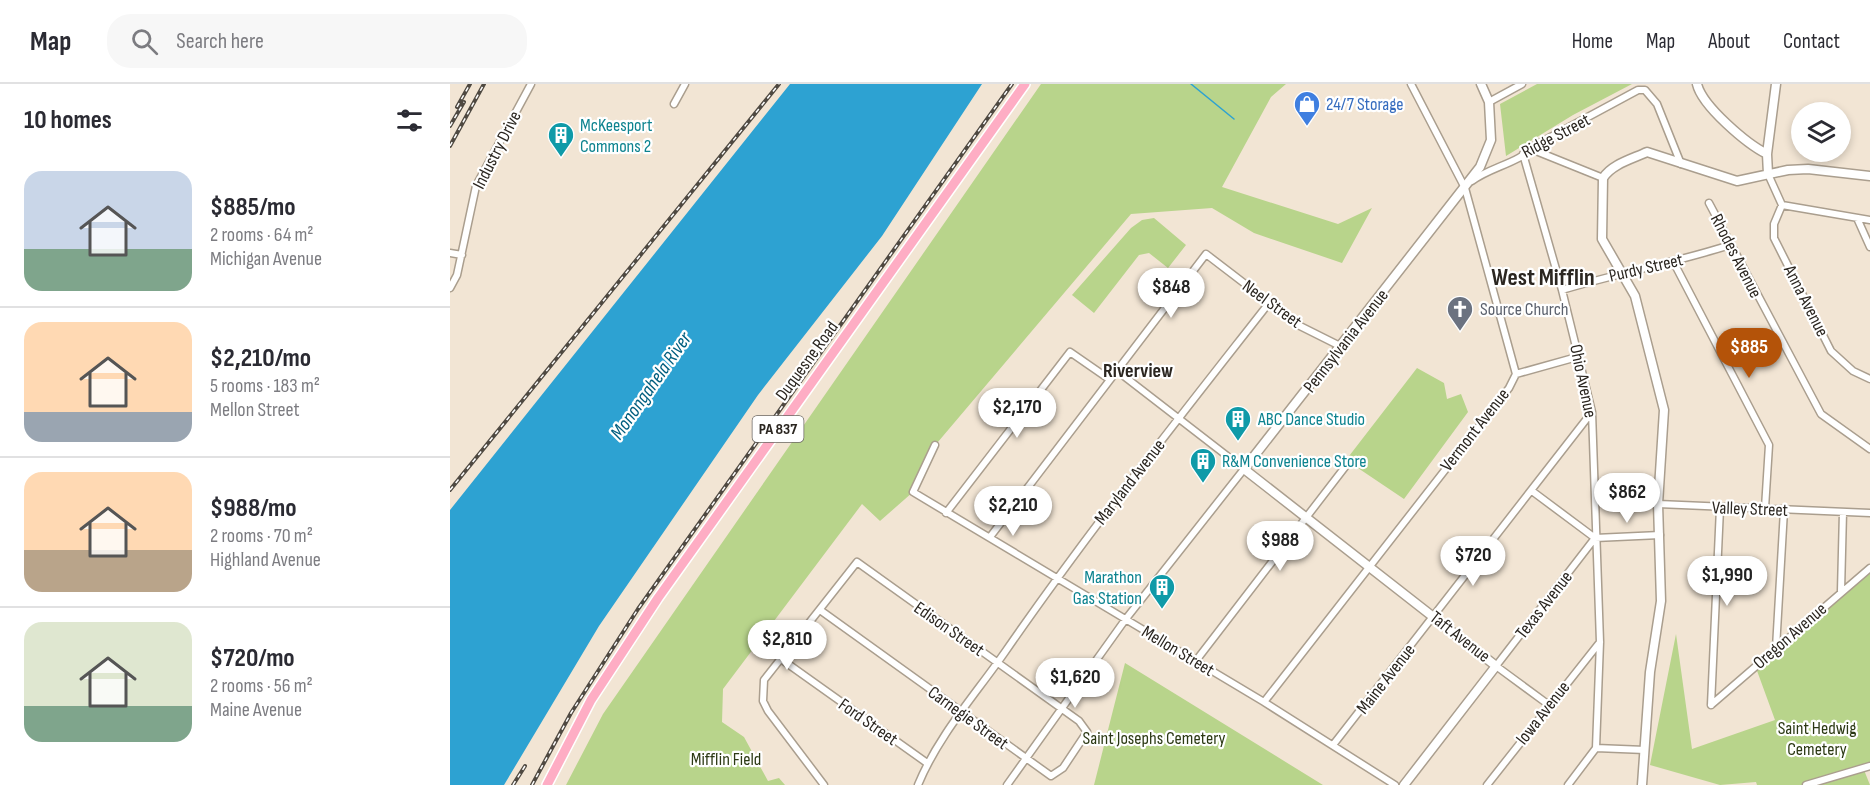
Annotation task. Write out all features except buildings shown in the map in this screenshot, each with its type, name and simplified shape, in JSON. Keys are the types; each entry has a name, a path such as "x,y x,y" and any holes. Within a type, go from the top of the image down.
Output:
{"main road":[{"name":"Duquesne Road","path":"548,785 591,700 658,598 1025,84"}],"street":[{"name":"Industry Drive","path":"450,288 458,275 476,186 531,84"},
{"path":"674,104 685,84"},
{"name":"Vermont Avenue","path":"1264,702 1509,388 1516,374 1465,188 1411,84"},
{"name":"Pennsylvania Avenue","path":"1007,785 1125,620 1480,167 1491,140 1489,102 1481,84"},
{"path":"1489,102 1522,84"},
{"path":"1697,84 1714,110 1753,147 1767,154"},
{"path":"1776,84 1767,154 1768,174 1782,205 1870,220"},
{"name":"Ridge Street","path":"1465,188 1482,173 1523,154 1638,90 1649,92 1681,164"},
{"path":"1531,149 1603,178"},
{"path":"1642,785 1650,672 1661,601 1658,504 1664,410 1635,296 1623,271 1602,239 1603,178 1607,172 1620,164 1647,152 1737,181 1808,169 1870,176"},
{"name":"Ohio Avenue","path":"1523,154 1562,290 1592,412 1600,642 1596,748"},
{"name":"Rhodes Avenue","path":"1709,203 1821,414 1870,450"},
{"name":"Anna Avenue","path":"1782,205 1774,225 1774,238 1831,351 1853,371 1870,379"},
{"path":"1857,218 1870,247"},
{"name":"Purdy Street","path":"1562,290 1623,271 1674,263 1730,245"},
{"path":"450,253 462,255"},
{"name":"Neel Street","path":"1116,370 1206,255 1302,328 1341,347"},
{"path":"1674,263 1769,444 1765,508"},
{"name":"Maryland Avenue","path":"918,785 927,763 960,712 1057,577 1269,303"},
{"path":"946,513 1070,352 1109,379"},
{"path":"1516,374 1578,357"},
{"path":"990,537 1116,370"},
{"name":"Taft Avenue","path":"1116,370 1549,705"},
{"name":"Maine Avenue","path":"1333,745 1592,412"},
{"name":"Mellon Street","path":"935,445 913,492 1264,702 1395,785"},
{"path":"1195,662 1345,467"},
{"path":"1532,491 1596,538 1660,535"},
{"name":"Valley Street","path":"1658,504 1843,512"},
{"name":"Oregon Avenue","path":"1720,508 1711,705 1870,568"},
{"path":"1776,648 1784,510"},
{"path":"1841,591 1843,512 1870,513"},
{"name":"Texas Avenue","path":"1404,785 1596,538"},
{"name":"Edison Street","path":"820,610 857,562 1071,716"},
{"path":"820,610 764,680 763,700 768,711 824,785"},
{"name":"Carnegie Street","path":"820,610 1051,777 1056,774 1087,732 1079,721 1071,716"},
{"name":"Iowa Avenue","path":"1487,785 1600,642"},
{"name":"Ford Street","path":"781,659 927,763"},
{"path":"1568,785 1596,748 1645,750"},
{"path":"1806,785 1870,766"}],"green space":[{"name":"Mifflin Field","path":"1041,84 1286,84 1271,97 1222,187 1338,224 1372,208 1342,263 1254,233 1212,208 1131,214 932,449 913,492 880,521 862,504 723,689 722,722 744,737 768,781 779,778 785,785 566,785 603,714"},
{"path":"1537,84 1632,84 1573,115 1506,156 1500,104"},
{"path":"1154,218 1186,245 1168,268 1149,253 1139,255 1094,313 1072,295 1131,228 1142,220"},
{"path":"1417,368 1444,383 1447,399 1461,394 1468,412 1404,499 1346,460"},
{"name":"Saint Hedwig Cemetery","path":"1870,572 1870,763 1862,765 1870,785 1757,785 1756,782 1720,785 1650,765 1676,634 1692,749 1775,720 1756,668"},
{"name":"Saint Josephs Cemetery","path":"1125,663 1323,785 1094,785"}],"water":[{"name":"Monongahela River","path":"790,84 982,84 882,236 758,395 599,626 504,785 450,785 450,510"}],"waterway":[{"path":"1191,84 1234,119"}],"railway":[{"path":"457,107 470,84"},
{"path":"450,146 484,84"},
{"path":"450,490 779,84"},
{"path":"532,785 571,713 638,609 1012,84"},
{"path":"450,126 464,102"},
{"path":"513,785 525,766"}],"place":[{"name":"24/7 Storage","path":"1307,127"},
{"name":"McKeesport Commons 2","path":"561,158"},
{"name":"Source Church","path":"1460,332"},
{"name":"ABC Dance Studio","path":"1238,442"},
{"name":"R&M Convenience Store","path":"1203,484"},
{"name":"Marathon Gas Station","path":"1162,610"}],"district":[{"name":"West Mifflin","path":"1543,277"},
{"name":"Riverview","path":"1138,371"}]}
